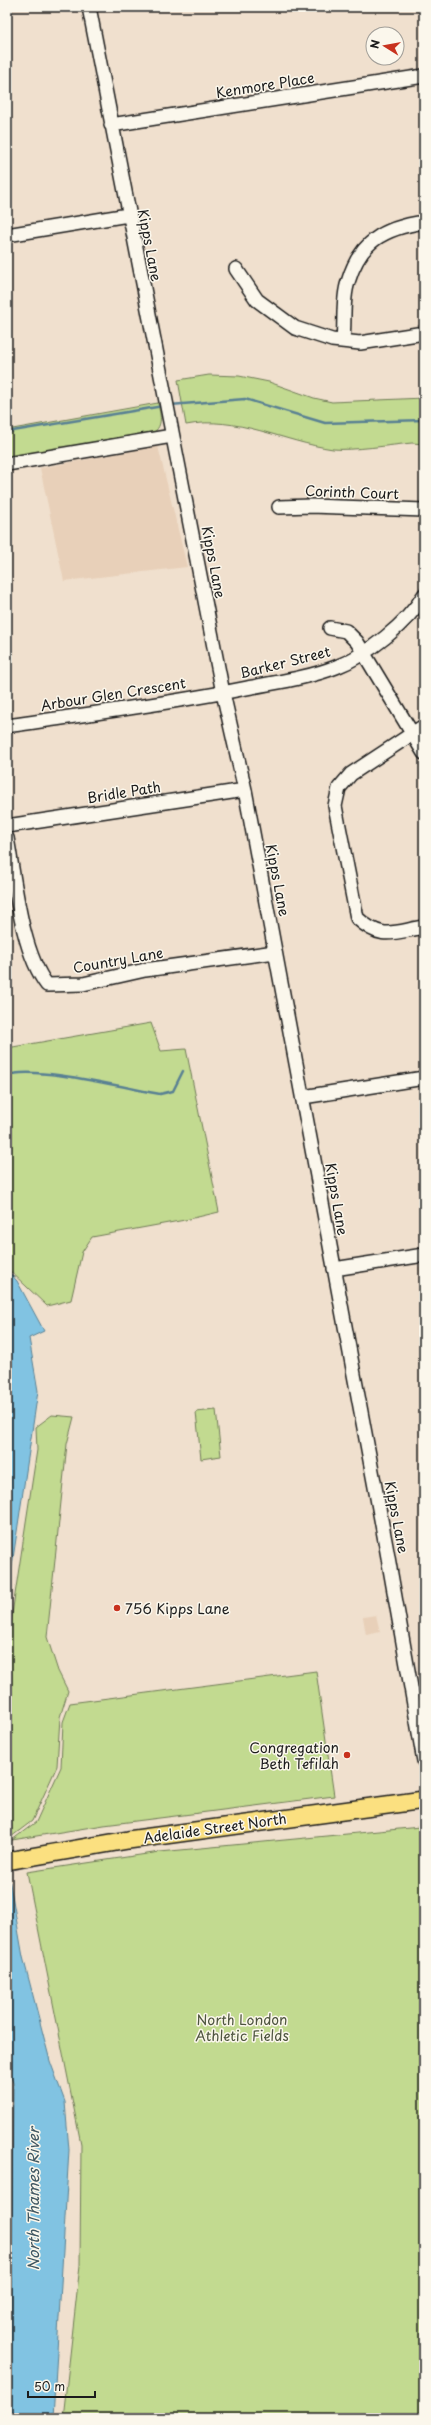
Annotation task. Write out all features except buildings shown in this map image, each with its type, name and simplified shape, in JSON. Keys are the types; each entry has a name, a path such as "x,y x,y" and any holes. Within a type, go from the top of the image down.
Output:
{"main road":[{"name":"Adelaide Street North","path":"7,1861 128,1840 424,1800"}],"street":[{"name":"Kipps Lane","path":"89,7 128,215 223,693 245,790 386,1546 424,1762"},
{"name":"Kenmore Place","path":"111,125 424,76"},
{"path":"7,235 128,215"},
{"path":"343,340 347,283 361,254 376,237 399,226 424,222"},
{"path":"236,269 257,300 289,324 332,340 343,340 360,344 424,333"},
{"path":"7,464 172,436"},
{"name":"Corinth Court","path":"278,507 311,506 424,510"},
{"name":"Barker Street","path":"223,693 307,676 336,667 364,652 393,631 424,595"},
{"path":"330,628 346,631 364,652 424,753"},
{"name":"Arbour Glen Crescent","path":"7,726 223,693"},
{"path":"424,726 351,774 338,788 335,806 357,918 370,930 383,934 424,927"},
{"name":"Bridle Path","path":"7,826 245,790"},
{"name":"Country Lane","path":"7,838 28,941 38,973 47,985 83,984 145,970 275,952"},
{"path":"303,1097 424,1078"},
{"path":"334,1269 424,1255"}],"shaded area":[{"path":"158,446 187,567 64,581 40,468"},
{"path":"418,1267 424,1267 424,1300"},
{"path":"376,1615 380,1632 366,1635 363,1617"}],"green space":[{"path":"209,375 239,376 269,382 314,398 332,402 424,398 424,444 412,443 361,449 333,449 314,446 242,426 205,423 186,425 178,380"},
{"path":"158,403 160,423 159,427 153,433 7,459 7,430"},
{"path":"151,1023 161,1051 186,1049 219,1212 185,1220 92,1237 82,1252 71,1300 47,1306 7,1268 7,1048"},
{"path":"216,1410 221,1456 201,1459 196,1412"},
{"path":"52,1415 74,1417 67,1444 47,1637 58,1671 68,1691 60,1717 57,1766 32,1821 7,1840 7,1647 37,1450 36,1427"},
{"path":"316,1671 334,1796 104,1825 12,1840 36,1822 61,1767 63,1722 70,1703"},
{"name":"North London Athletic Fields","path":"420,1827 424,1850 424,2418 63,2418 80,2265 81,2144 27,1872 160,1852"}],"water":[{"path":"7,1270 17,1281 44,1331 29,1338 38,1391 11,1572 7,1637"},
{"name":"North Thames River","path":"7,1867 23,1957 50,2061 65,2102 69,2150 53,2418 10,2418 13,2083 7,2065"}],"waterway":[{"path":"170,405 245,399 325,423 424,420"},
{"path":"7,432 163,406"},
{"path":"7,1076 19,1073 58,1075 160,1094 173,1091 183,1071"}],"place":[{"name":"756 Kipps Lane","path":"117,1608"},
{"name":"Congregation Beth Tefilah","path":"347,1755"}]}
